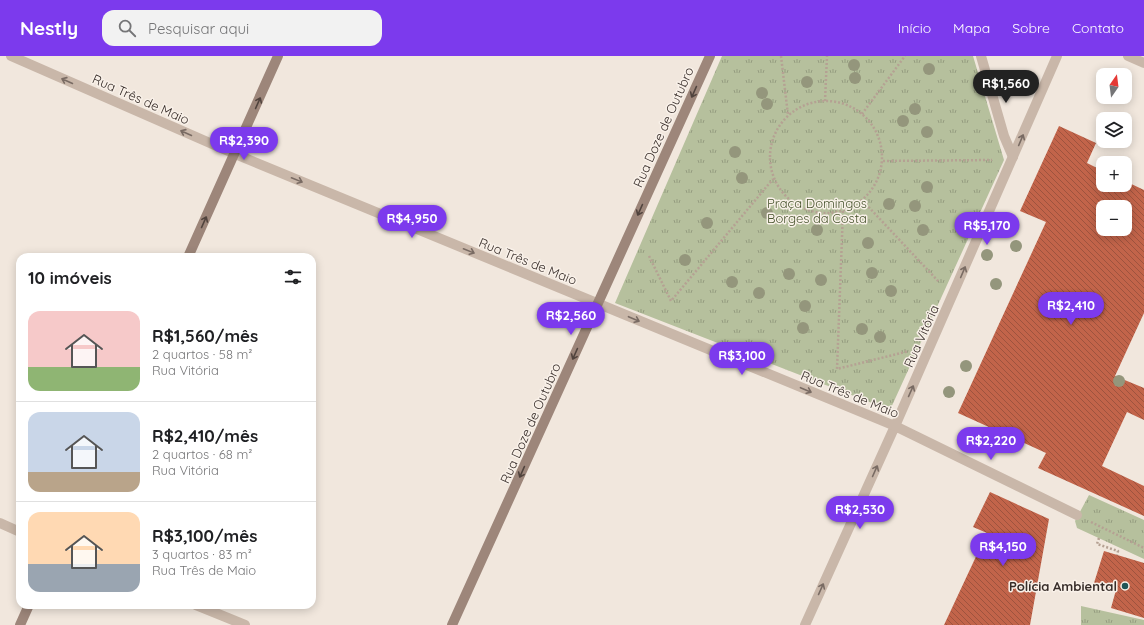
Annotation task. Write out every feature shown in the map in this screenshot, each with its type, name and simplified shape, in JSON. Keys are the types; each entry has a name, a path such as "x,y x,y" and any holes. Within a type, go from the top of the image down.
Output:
{"main road":[{"path":"190,253 278,56"},
{"name":"Rua Doze de Outubro","path":"452,625 710,56"},
{"path":"20,625 27,609"}],"street":[{"name":"Rua Três de Maio","path":"10,56 235,154 895,426 1077,515"},
{"path":"981,56 1004,136 1013,157"},
{"name":"Rua Vitória","path":"805,625 895,426 1056,56"},
{"path":"1128,56 1144,63"},
{"path":"0,523 16,530"},
{"path":"206,609 244,625"}],"path":[{"path":"781,56 788,115"},
{"path":"826,101 827,56"},
{"path":"862,114 905,56"},
{"path":"826,101 847,105 862,114 871,123 878,135 882,148 883,161 877,183 863,201 854,207 843,211 826,214 810,212 794,204 782,193 773,179 770,152 772,138 788,115 799,107 812,102 826,101"},
{"path":"883,161 995,160"},
{"path":"649,256 671,301 773,179"},
{"path":"863,201 940,283"},
{"path":"843,211 837,369 909,351"},
{"path":"1077,515 1144,548"},
{"path":"1099,538 1097,544 1118,551 1117,555"}],"green space":[{"name":"Praça Domingos Borges da Costa","path":"722,56 973,56 1004,160 890,410 615,303"},
{"path":"1089,495 1144,520 1144,559 1077,528 1075,521"},
{"path":"1081,606 1144,620 1144,625 1081,625"}],"building":[{"path":"1059,126 1096,143 1087,163 1096,168 1096,192 1132,192 1132,184 1144,190 1144,313 1115,376 1144,388 1144,420 1127,412 1102,466 1144,486 1144,516 1038,468 1046,453 958,413 1046,222 1020,211"},
{"path":"990,492 1049,519 1030,625 944,625 987,533 973,527"},
{"name":"Polícia Ambiental","path":"1104,551 1144,563 1144,618 1111,608 1116,590 1094,583"}],"place":[{"name":"Polícia Ambiental","path":"1125,586"}]}
